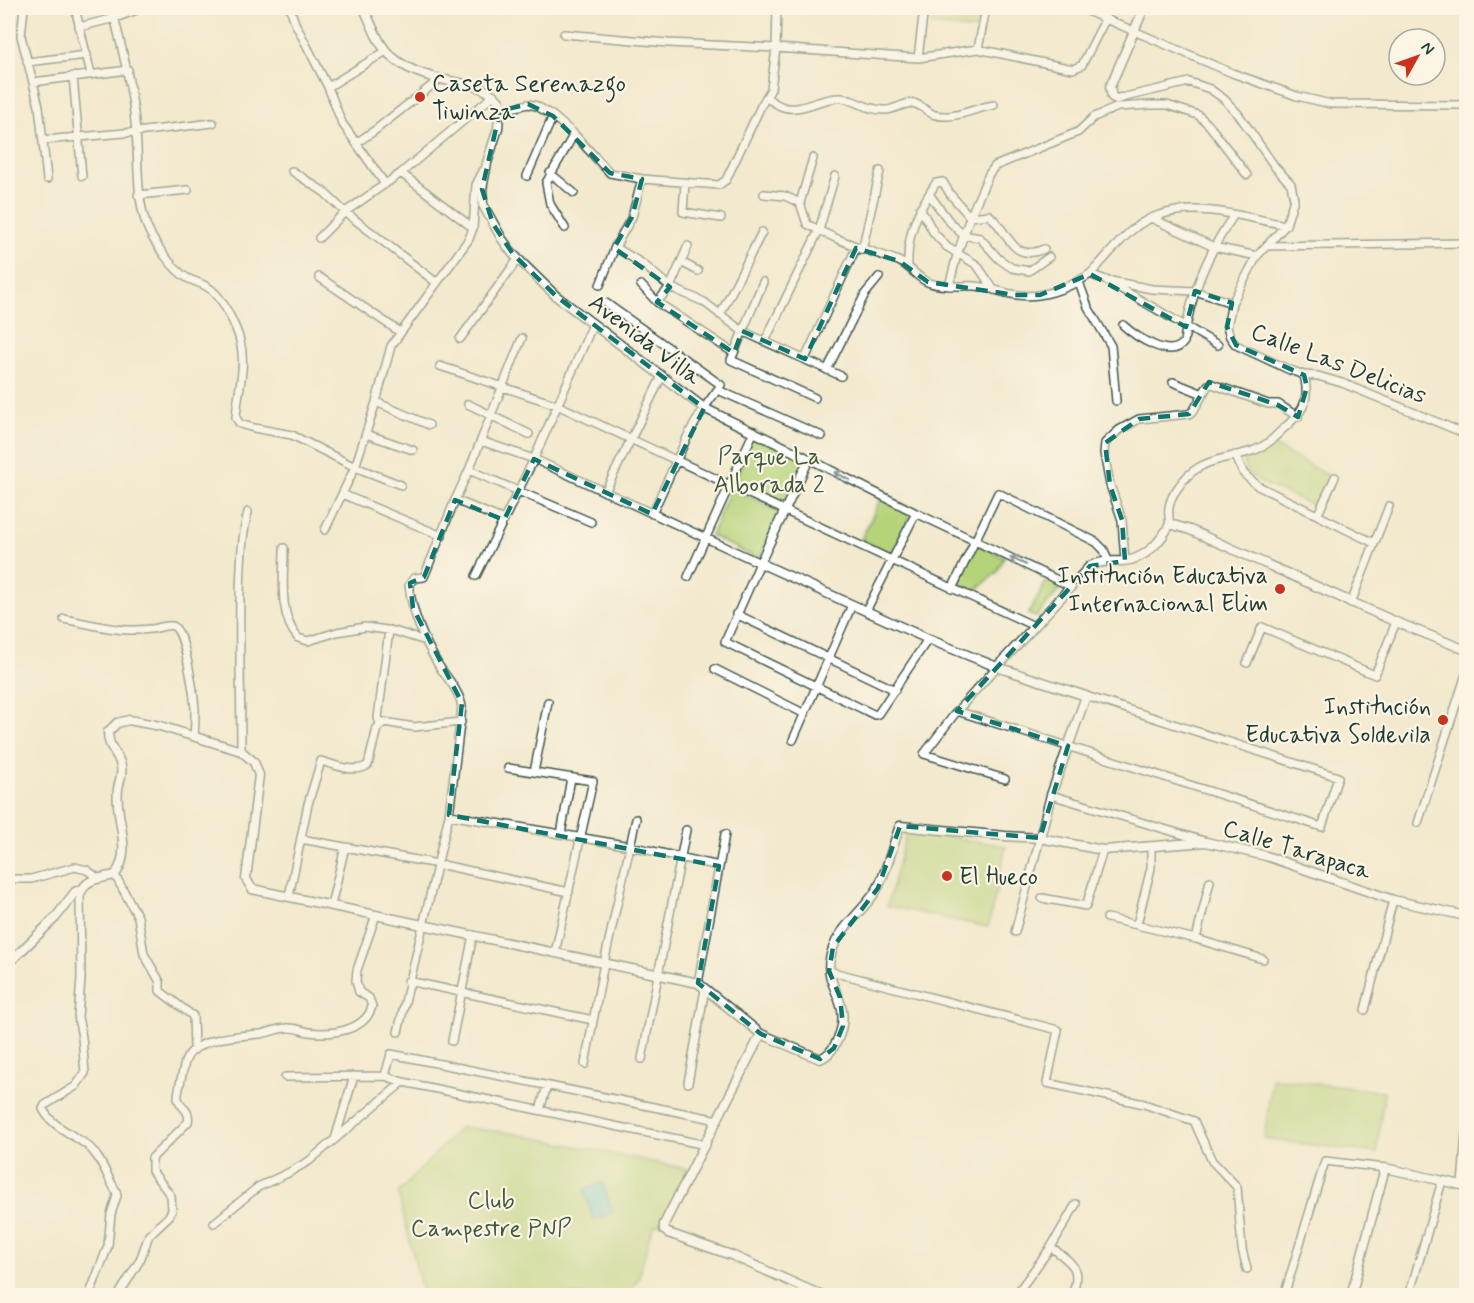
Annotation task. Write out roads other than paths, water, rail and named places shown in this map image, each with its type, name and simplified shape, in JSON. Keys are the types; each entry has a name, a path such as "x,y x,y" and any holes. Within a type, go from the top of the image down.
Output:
{"street":[{"path":"24,8 21,36 39,106 47,179"},
{"path":"75,8 91,74"},
{"path":"112,8 128,70 136,132 138,195 146,225 155,242 177,270 187,278 204,283 215,293 226,310 240,342 243,379 236,418 240,424 292,435 355,467 401,485"},
{"path":"80,27 142,8"},
{"path":"290,8 294,23 328,87 342,123 385,184"},
{"path":"364,8 386,51 411,69 440,79 489,90 500,102 500,111 528,104 537,106 574,134 610,172 642,179 719,185 726,180 760,106 771,89 776,48 777,8"},
{"path":"918,58 924,8"},
{"path":"978,49 986,8"},
{"path":"1080,8 1232,73 1297,96 1331,104 1467,105"},
{"path":"1121,98 1112,97 1110,87 1144,8"},
{"path":"564,34 668,43 918,58 978,49 1078,68 1086,60 1106,18"},
{"path":"328,87 386,51"},
{"path":"27,62 87,55"},
{"path":"33,82 128,70"},
{"path":"73,76 82,176"},
{"path":"356,143 440,79"},
{"name":"Calle Las Delicias","path":"1121,98 1189,82 1210,89 1224,99 1239,115 1275,167 1291,184 1294,199 1286,225 1257,256 1232,303 1227,327 1236,345 1290,370 1342,383 1467,434"},
{"path":"319,238 345,213 401,173 494,95"},
{"path":"767,98 784,107 844,98 883,111 897,109 907,103 915,103 931,115 951,116 994,105"},
{"path":"949,286 970,217 989,174 995,166 1078,132 1094,117 1118,107 1167,105 1198,115 1209,125 1247,175"},
{"name":"Avenida Villa","path":"500,111 498,128 482,189 483,205 502,239 518,259 556,296 661,378 704,408 1070,586"},
{"path":"527,176 553,116"},
{"path":"44,140 213,123"},
{"path":"566,228 550,204 546,183 574,134"},
{"path":"813,158 800,203 807,224 859,249 908,266 928,282 949,286 978,286 1015,295 1040,295 1079,282 1090,274 1132,230 1151,218 1167,213 1203,210 1286,225"},
{"path":"325,530 355,467 391,346 469,239 473,228 476,185 487,164"},
{"path":"292,171 324,192 345,213 437,283"},
{"path":"805,359 859,249 880,171"},
{"path":"401,173 473,228"},
{"path":"550,173 574,193"},
{"path":"765,341 819,231 835,176"},
{"path":"600,285 615,247 632,217 642,179"},
{"path":"908,266 907,244 920,208 936,183 943,182 970,217"},
{"path":"685,183 683,212 721,218"},
{"path":"138,195 188,190"},
{"path":"929,194 948,221 963,236 980,238 999,259 1012,268 1029,271 1049,257"},
{"path":"764,195 785,196 800,203"},
{"path":"920,208 934,233 957,255 977,265 993,290"},
{"path":"970,217 989,215 1008,240 1020,251 1032,254 1044,249"},
{"path":"1123,325 1136,338 1151,344 1175,349 1180,347 1184,342 1195,291 1214,247 1234,215"},
{"path":"1151,218 1214,247 1257,256"},
{"path":"720,315 762,232"},
{"path":"1268,246 1467,243"},
{"path":"657,302 670,287 688,246"},
{"path":"615,247 643,264 670,287 704,302 742,332 840,376"},
{"path":"460,339 518,259"},
{"path":"681,262 698,271"},
{"path":"1090,274 1106,280 1152,289 1195,291 1232,303"},
{"path":"320,277 400,332"},
{"path":"827,370 865,294 879,277"},
{"path":"1106,280 1218,345"},
{"path":"763,282 731,360 815,398"},
{"path":"1079,282 1088,307 1111,346 1116,401"},
{"path":"641,285 657,302 734,352"},
{"path":"606,303 722,385 704,408 652,514"},
{"path":"476,576 534,459 593,324"},
{"path":"398,1032 408,981 449,815 461,722 461,699 426,641 413,608 409,585 414,578 424,577 522,338"},
{"path":"440,366 557,405 1034,627"},
{"path":"1005,779 924,754 957,711 1090,566 1098,562 1134,559 1152,547 1170,524 1171,497 1187,475 1204,463 1254,451 1268,444 1298,417 1303,409 1307,387 1304,375"},
{"path":"605,492 661,378"},
{"path":"1173,382 1203,394"},
{"path":"1125,561 1122,520 1110,485 1104,453 1105,443 1119,430 1139,418 1189,414 1194,410 1208,385 1212,384 1268,404 1280,405 1298,417"},
{"path":"718,390 822,436"},
{"path":"376,402 429,425"},
{"path":"468,404 529,434"},
{"path":"688,578 754,431"},
{"path":"366,434 413,450"},
{"path":"481,441 534,459 852,605 997,667 1338,777 1322,827 957,711"},
{"path":"1234,455 1244,474 1258,486 1374,543"},
{"path":"809,459 736,614 725,640 727,644 877,715 928,639"},
{"path":"469,470 591,522"},
{"path":"1318,514 1335,477"},
{"path":"8,482 10,489 8,498"},
{"path":"342,494 442,536"},
{"path":"952,589 999,494 1096,542 1104,550 1108,561"},
{"path":"455,500 504,520"},
{"path":"1351,603 1389,506"},
{"path":"241,751 239,643 241,564 248,512"},
{"path":"866,611 916,513"},
{"path":"1170,524 1190,530 1351,603 1467,650"},
{"path":"284,548 284,602 287,619 298,638 308,641 337,632 365,627 389,630 426,641"},
{"path":"793,740 852,605"},
{"path":"736,614 895,690"},
{"path":"64,619 117,629 151,629 168,626 176,628 185,652 193,693 194,736"},
{"path":"1247,663 1262,627 1375,675 1396,622"},
{"path":"380,724 378,718 389,630"},
{"path":"715,669 805,714"},
{"path":"1418,823 1467,674"},
{"path":"1015,932 1051,795 1086,696"},
{"path":"534,772 548,702"},
{"path":"89,1296 108,1246 116,1191 89,1147 52,1121 43,1109 45,1105 76,1086 85,1073 78,1017 81,979 80,895 85,885 98,878 115,875 121,866 124,848 117,789 122,775 121,766 108,743 108,732 117,723 137,721 194,736 241,751 254,762 259,775 246,879 252,889 604,963 701,986 761,1034 820,1059 827,1056 839,1038 843,1019 840,997 829,971"},
{"path":"289,896 308,804 321,761 355,769 365,768 368,765 377,728 380,724 387,722 414,727 461,722"},
{"path":"508,768 593,781 555,953"},
{"path":"561,834 571,778"},
{"path":"1051,795 1206,842"},
{"path":"449,815 630,846 719,866"},
{"path":"585,1064 604,963 636,819"},
{"name":"Calle Tarapaca","path":"829,971 833,947 846,926 878,888 900,826 1040,838 1103,850 1206,842 1266,856 1393,900 1467,916"},
{"path":"642,1059 686,830"},
{"path":"688,1083 725,834"},
{"path":"301,839 438,864 569,892"},
{"path":"1137,924 1151,868 1151,846"},
{"path":"332,905 345,847"},
{"path":"1042,898 1086,906 1103,850"},
{"path":"8,879 32,879 75,867 87,870 98,878"},
{"path":"115,875 138,917 144,954 160,982 160,991 193,1016 194,1050"},
{"path":"1196,939 1210,881"},
{"path":"8,964 56,917 75,892 83,889"},
{"path":"1365,1010 1393,900"},
{"path":"118,1296 140,1260 149,1235 169,1216 172,1210 171,1196 154,1175 151,1162 155,1154 188,1122 188,1113 179,1102 177,1094 185,1061 194,1050 220,1039 266,1033 281,1028 317,1033 352,1028 361,1024 368,1017 372,1006 371,1000 357,989 356,976 376,915"},
{"path":"1107,918 1196,939 1263,959"},
{"path":"452,1041 473,935"},
{"path":"829,971 1058,1030 1047,1083 1144,1104 1194,1121 1212,1161 1237,1187 1242,1249 1247,1269"},
{"path":"408,981 593,1020"},
{"path":"761,1034 664,1224 664,1230 731,1255 823,1296"},
{"path":"386,1076 391,1054 718,1120"},
{"path":"335,1139 354,1076"},
{"path":"285,1077 386,1076 403,1082 706,1145"},
{"path":"214,1223 258,1187 309,1161 403,1082"},
{"path":"540,1110 547,1086"},
{"path":"1284,1296 1324,1161 1385,1168 1464,1186 1467,1133"},
{"path":"1351,1296 1385,1168"},
{"path":"1409,1296 1442,1181"},
{"path":"1015,1296 1051,1247 1076,1204"},
{"path":"1051,1247 1066,1258 1077,1274 1078,1279 1072,1296"}],"water":[{"path":"603,1183 613,1213 593,1220 584,1189"}],"place":[{"name":"Caseta Serenazgo Tiwinza","path":"420,97"},
{"name":"Institución Educativa Internacional Elim","path":"1280,589"},
{"name":"Institución Educativa Soldevila","path":"1443,720"},
{"name":"El Hueco","path":"947,876"}],"park label":[{"name":"Parque La Alborada 2","path":"769,470"},
{"name":"Club Campestre PNP","path":"491,1214"}]}
